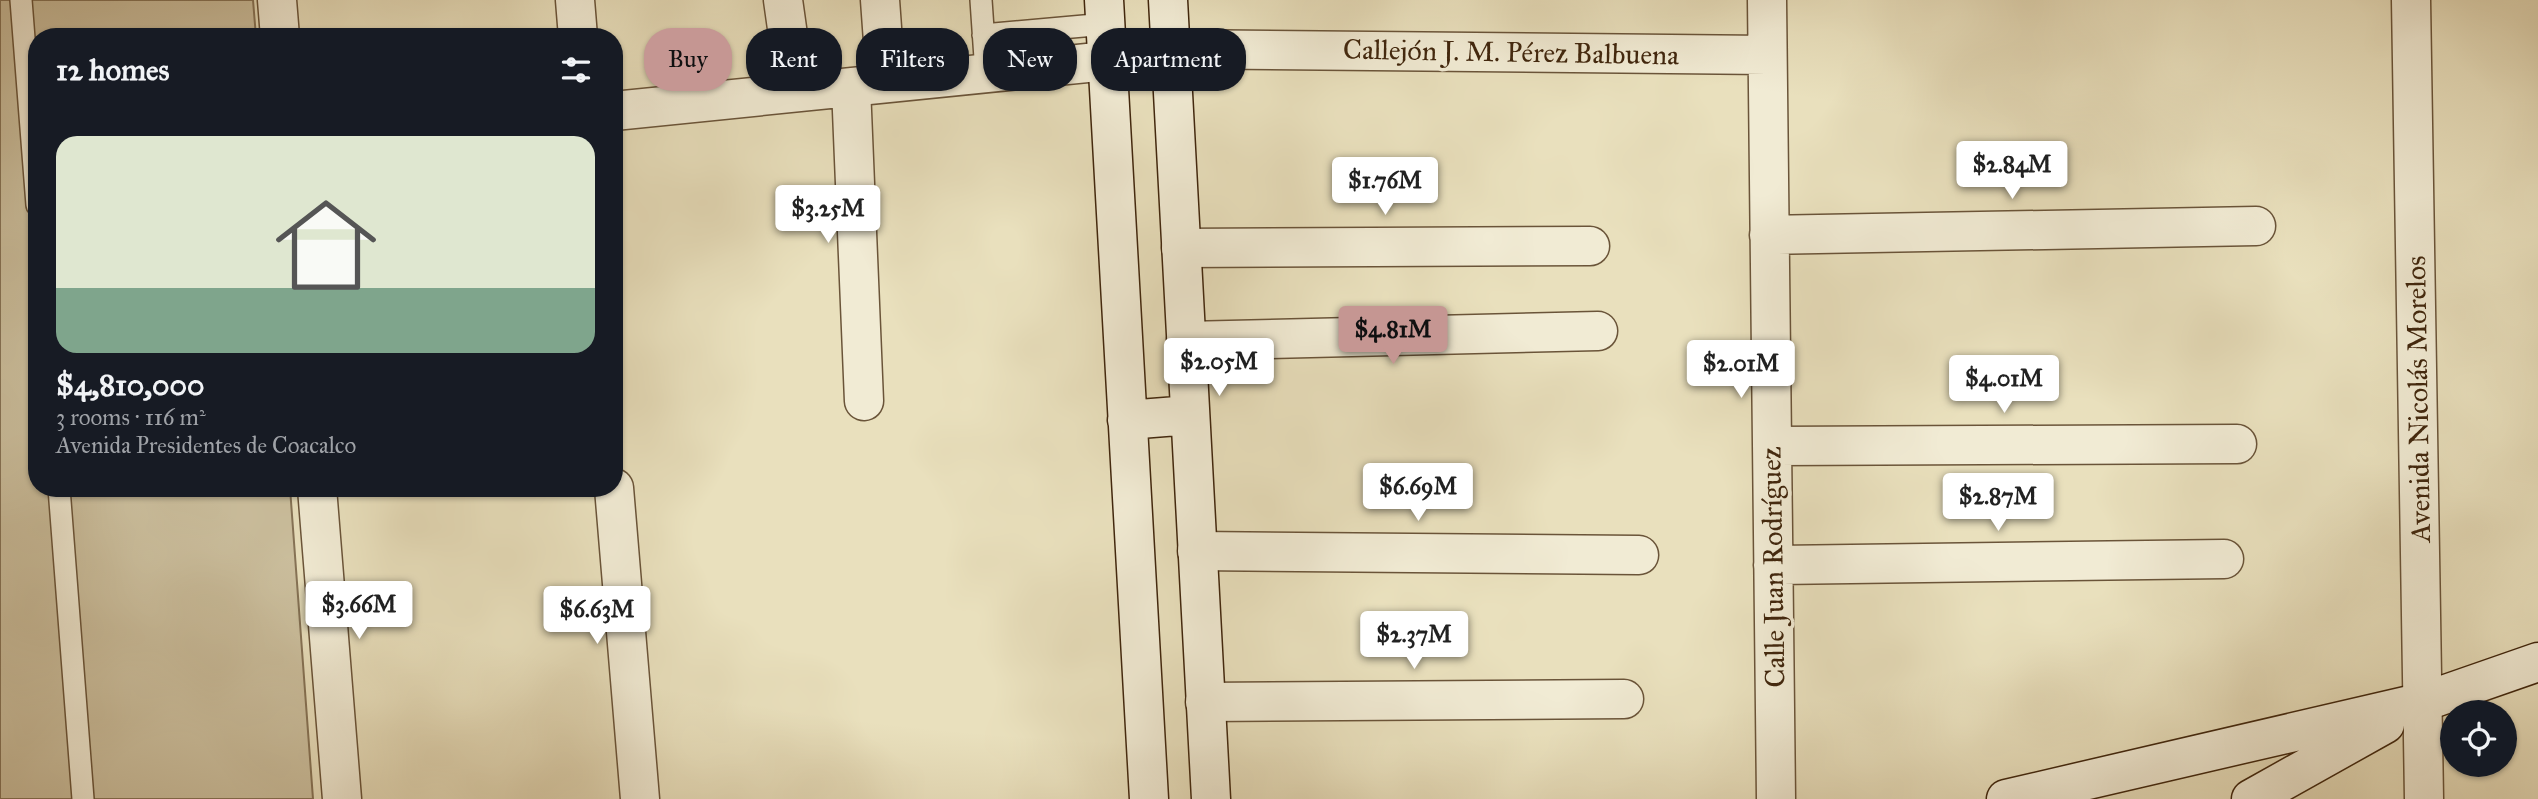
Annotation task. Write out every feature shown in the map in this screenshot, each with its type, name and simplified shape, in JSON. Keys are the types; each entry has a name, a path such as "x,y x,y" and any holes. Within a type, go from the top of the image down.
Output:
{"street":[{"path":"277,0 279,28"},
{"path":"575,0 577,28"},
{"path":"783,0 796,92"},
{"path":"876,28 880,0"},
{"path":"1168,0 1169,28"},
{"name":"Calle Juan Rodríguez","path":"1767,0 1776,799"},
{"name":"Avenida Nicolás Morelos","path":"2412,0 2424,799"},
{"name":"Callejón J. M. Pérez Balbuena","path":"1246,50 1767,55"},
{"path":"623,110 856,86"},
{"path":"864,401 869,91"},
{"path":"1109,91 1149,799"},
{"path":"1172,91 1211,799"},
{"path":"1769,235 2256,226"},
{"path":"1181,248 1590,246"},
{"path":"1186,341 1598,331"},
{"path":"1127,420 1190,415"},
{"path":"1772,446 2237,444"},
{"path":"318,497 342,799"},
{"path":"615,497 640,799"},
{"path":"1197,551 1639,555"},
{"path":"1773,565 2224,559"},
{"path":"2006,799 2423,702 2538,662"},
{"path":"1205,702 1624,699"},
{"path":"2251,799 2423,702"}],"lane":[{"path":"21,0 28,90"},
{"path":"981,0 983,28"},
{"path":"60,497 83,799"}],"shaded area":[{"path":"0,0 253,0 255,28 28,28 28,497 291,497 313,799 0,799"}]}
